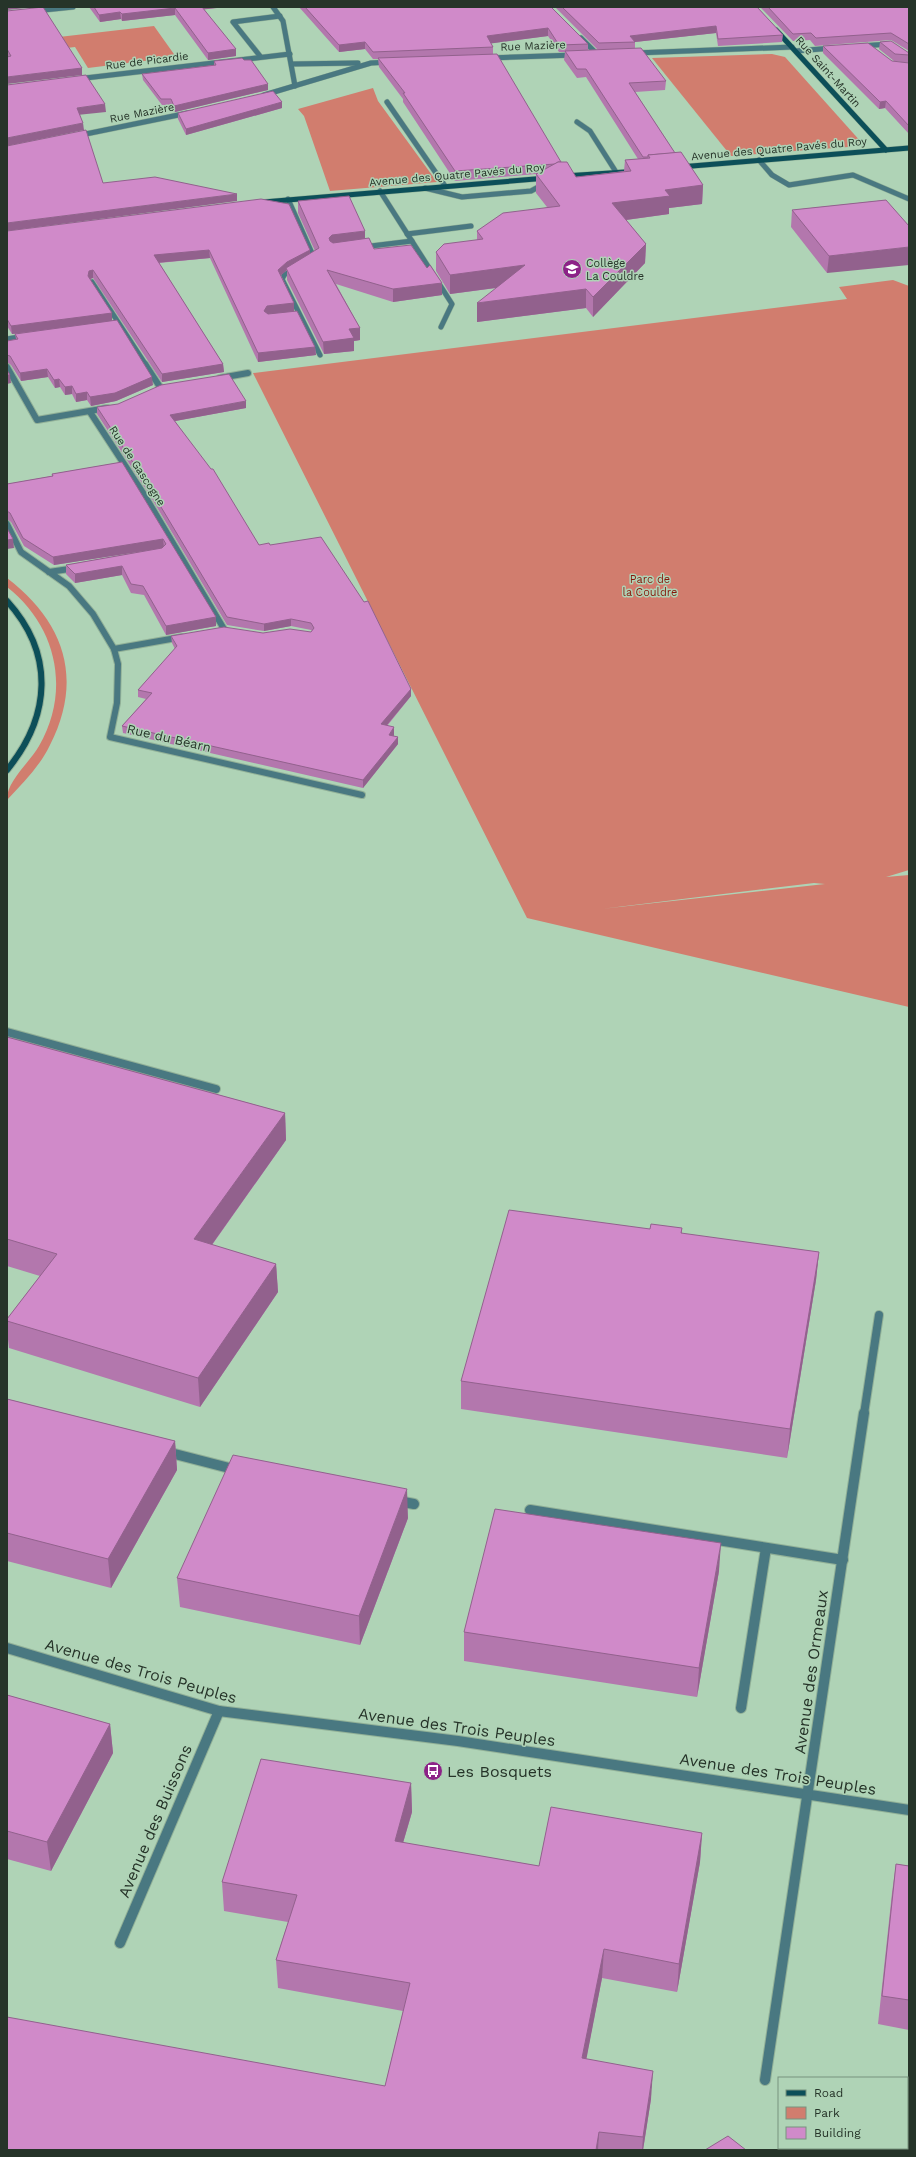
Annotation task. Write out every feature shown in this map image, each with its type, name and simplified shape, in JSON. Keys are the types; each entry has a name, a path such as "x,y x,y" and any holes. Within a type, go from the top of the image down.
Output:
{"street":[{"path":"29,12 73,7"},
{"path":"273,7 283,21 295,86"},
{"path":"260,56 233,22 280,16"},
{"name":"Rue Saint-Martin","path":"772,24 886,150"},
{"path":"574,32 597,54"},
{"path":"854,47 891,44 898,47"},
{"path":"869,46 875,50"},
{"path":"627,53 792,47"},
{"path":"796,51 840,48"},
{"name":"Rue de Picardie","path":"69,80 260,56 290,54"},
{"path":"589,54 604,54"},
{"name":"Rue Mazière","path":"480,58 581,55"},
{"path":"292,64 394,62"},
{"path":"261,96 371,63"},
{"path":"387,102 445,186"},
{"name":"Rue Mazière","path":"68,137 191,113"},
{"path":"577,122 590,131 616,172"},
{"name":"Avenue des Quatre Pavés du Roy","path":"677,167 909,148"},
{"path":"759,160 772,175 789,185 853,175 909,199"},
{"name":"Avenue des Quatre Pavés du Roy","path":"257,203 380,191 631,171"},
{"path":"425,188 462,198 531,192 556,177"},
{"path":"380,191 452,304 441,327"},
{"path":"288,199 315,260 306,267 285,274 282,279 320,355"},
{"path":"407,234 471,226"},
{"path":"357,248 412,241"},
{"path":"92,282 160,387"},
{"path":"293,315 300,314"},
{"path":"112,325 119,324"},
{"path":"7,339 29,336"},
{"path":"7,368 37,420 90,412 117,406"},
{"path":"211,379 248,373"},
{"path":"153,391 160,387 167,386"},
{"name":"Rue de Gascogne","path":"90,412 145,496 228,629 216,630"},
{"name":"Rue du Béarn","path":"7,524 21,552 69,586 93,614 114,649 118,664 117,703 110,737 362,795"},
{"path":"49,572 86,566"},
{"path":"7,601 28,626 37,647 42,670 43,690 31,735 7,770"},
{"path":"114,649 193,635"},
{"path":"7,1032 216,1089"},
{"name":"Avenue des Ormeaux","path":"764,2080 809,1793 878,1315"},
{"path":"159,1450 243,1471"},
{"path":"391,1500 414,1504"},
{"path":"530,1510 843,1560"},
{"path":"741,1708 766,1548"},
{"name":"Avenue des Trois Peuples","path":"7,1648 219,1711 458,1741 809,1793 909,1810"},
{"name":"Avenue des Buissons","path":"120,1943 219,1711"}],"green space":[{"path":"154,26 176,57 88,68 75,47 7,55 7,43"},
{"path":"772,54 785,57 862,143 848,147 731,156 652,58"},
{"path":"373,88 378,101 437,182 330,191 304,116 298,109"},
{"name":"Parc de la Couldre","path":"893,280 909,286 909,870 886,877 909,875 909,1007 527,918 253,373 847,299 839,287","holes":["814,883 825,884 601,909"]},
{"path":"7,578 27,595 43,613 55,633 63,653 66,674 66,697 60,720 46,753 25,781 7,800 10,786 39,746 49,725 55,703 56,682 54,660 48,640 38,621 24,603 7,587"}],"building":[{"path":"43,7 82,68 7,77 7,57 11,56 7,49 7,11"},
{"path":"94,7 202,7 236,49 208,53 175,8 99,15"},
{"path":"305,7 551,7 588,44 559,45 548,28 487,36 493,47 373,52 365,42 339,45"},
{"path":"562,7 757,7 783,35 718,39 716,26 630,36 635,42 599,43"},
{"path":"768,7 909,7 909,44 891,33 816,38 811,33 793,34"},
{"path":"891,41 909,53 909,55 895,54 880,42"},
{"path":"868,43 892,61 909,63 909,126 886,101 880,102 823,46"},
{"path":"641,48 666,81 629,83 675,153 648,155 648,157 643,157 586,69 577,69 565,51"},
{"path":"497,54 561,162 555,164 455,171 403,93 405,93 378,58"},
{"path":"242,58 244,60 251,60 268,84 174,106 171,99 161,99 142,74 216,65 214,61"},
{"path":"86,75 105,104 77,108 83,123 7,138 7,85"},
{"path":"273,91 282,102 186,129 178,113"},
{"path":"86,130 103,183 155,177 237,194 7,223 7,146"},
{"path":"681,152 703,185 665,190 670,196 612,203 646,244 593,297 586,289 477,303 525,265 450,275 436,252 444,244 483,239 477,231 503,213 560,206 536,174 558,162 567,162 576,177 631,171 625,160 650,158 648,155"},
{"path":"349,196 365,231 332,235 329,238 330,241 333,243 369,238 374,249 411,245 427,268 430,265 442,283 393,289 327,270 360,328 349,329 354,338 323,342 286,268 319,248 298,201"},
{"path":"261,199 289,204 310,250 287,262 278,270 294,303 267,306 264,311 268,314 297,311 315,347 258,353 209,250 154,255 223,364 162,374 93,270 89,271 88,276 112,313 11,326 7,319 7,231"},
{"path":"886,200 909,226 909,247 829,256 792,210"},
{"path":"117,320 152,377 115,393 90,397 87,392 76,394 72,386 65,387 59,379 54,380 47,369 20,373 10,356 7,355 7,341 18,339 15,334"},
{"path":"229,374 246,401 170,415 211,469 213,469 259,545 269,543 270,545 321,537 364,602 368,601 411,689 381,724 394,727 389,735 398,737 363,780 122,726 152,693 138,690 177,646 171,636 224,627 263,633 290,629 311,632 314,628 311,623 291,619 264,624 227,617 149,487 97,407 118,404 161,385"},
{"path":"122,462 216,617 166,626 143,586 131,584 122,566 75,574 66,565 162,548 166,544 163,539 53,557 23,538 10,513 7,511 7,484 53,476 52,474"},
{"path":"7,528 13,539 7,540"},
{"path":"7,1037 285,1113 194,1239 276,1264 198,1378 7,1321 57,1254 7,1239"},
{"path":"509,1210 650,1229 651,1224 682,1228 681,1233 819,1252 790,1429 461,1381"},
{"path":"7,1399 175,1441 108,1559 7,1533"},
{"path":"233,1455 407,1489 359,1616 177,1578"},
{"path":"495,1509 721,1543 699,1668 464,1632"},
{"path":"7,1695 110,1724 47,1842 7,1831"},
{"path":"261,1759 411,1783 395,1841 539,1866 551,1807 702,1833 679,1964 604,1949 582,2058 653,2071 643,2137 599,2132 596,2150 7,2150 7,2017 385,2086 410,1983 276,1960 297,1895 222,1882"},
{"path":"896,1864 909,1866 909,2000 882,1996"},
{"path":"728,2136 746,2150 705,2150"}],"place":[{"name":"Collège La Couldre","path":"572,269"},
{"name":"Les Bosquets","path":"433,1771"}]}
